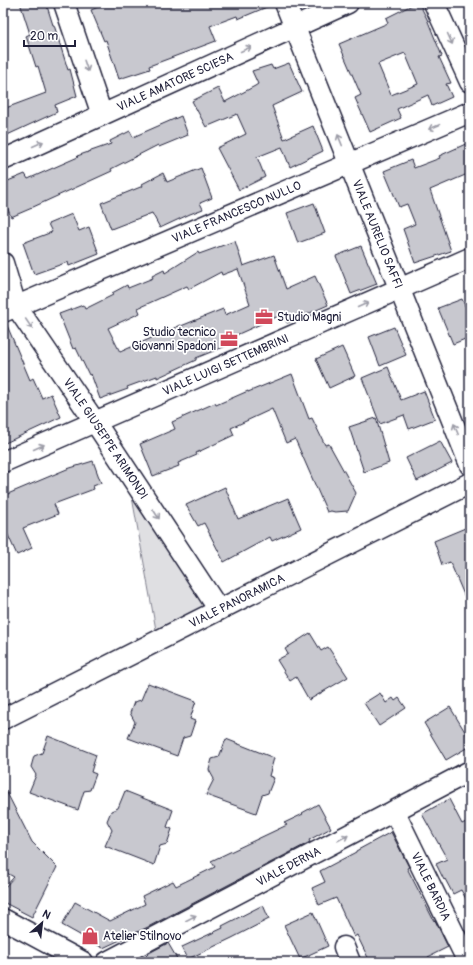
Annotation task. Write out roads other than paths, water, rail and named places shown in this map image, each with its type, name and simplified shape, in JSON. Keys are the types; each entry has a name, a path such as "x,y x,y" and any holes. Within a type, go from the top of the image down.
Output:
{"street":[{"path":"64,3 102,115"},
{"name":"VIALE AURELIO SAFFI","path":"285,3 470,466"},
{"name":"VIALE AMATORE SCIESA","path":"3,160 348,3"},
{"path":"434,3 470,82"},
{"name":"VIALE FRANCESCO NULLO","path":"10,309 470,112"},
{"name":"VIALE LUIGI SETTEMBRINI","path":"3,462 470,258"},
{"name":"VIALE GIUSEPPE ARIMONDI","path":"3,263 10,309 95,422 219,610"},
{"name":"VIALE PANORAMICA","path":"3,719 470,483"},
{"name":"VIALE DERNA","path":"107,962 470,771"},
{"name":"VIALE BARDIA","path":"394,811 468,962"},
{"path":"3,919 83,962"}],"place":[{"name":"Studio Magni","path":"264,317"},
{"name":"Studio tecnico Giovanni Spadoni","path":"229,339"},
{"name":"Atelier Stilnovo","path":"90,936"}]}
